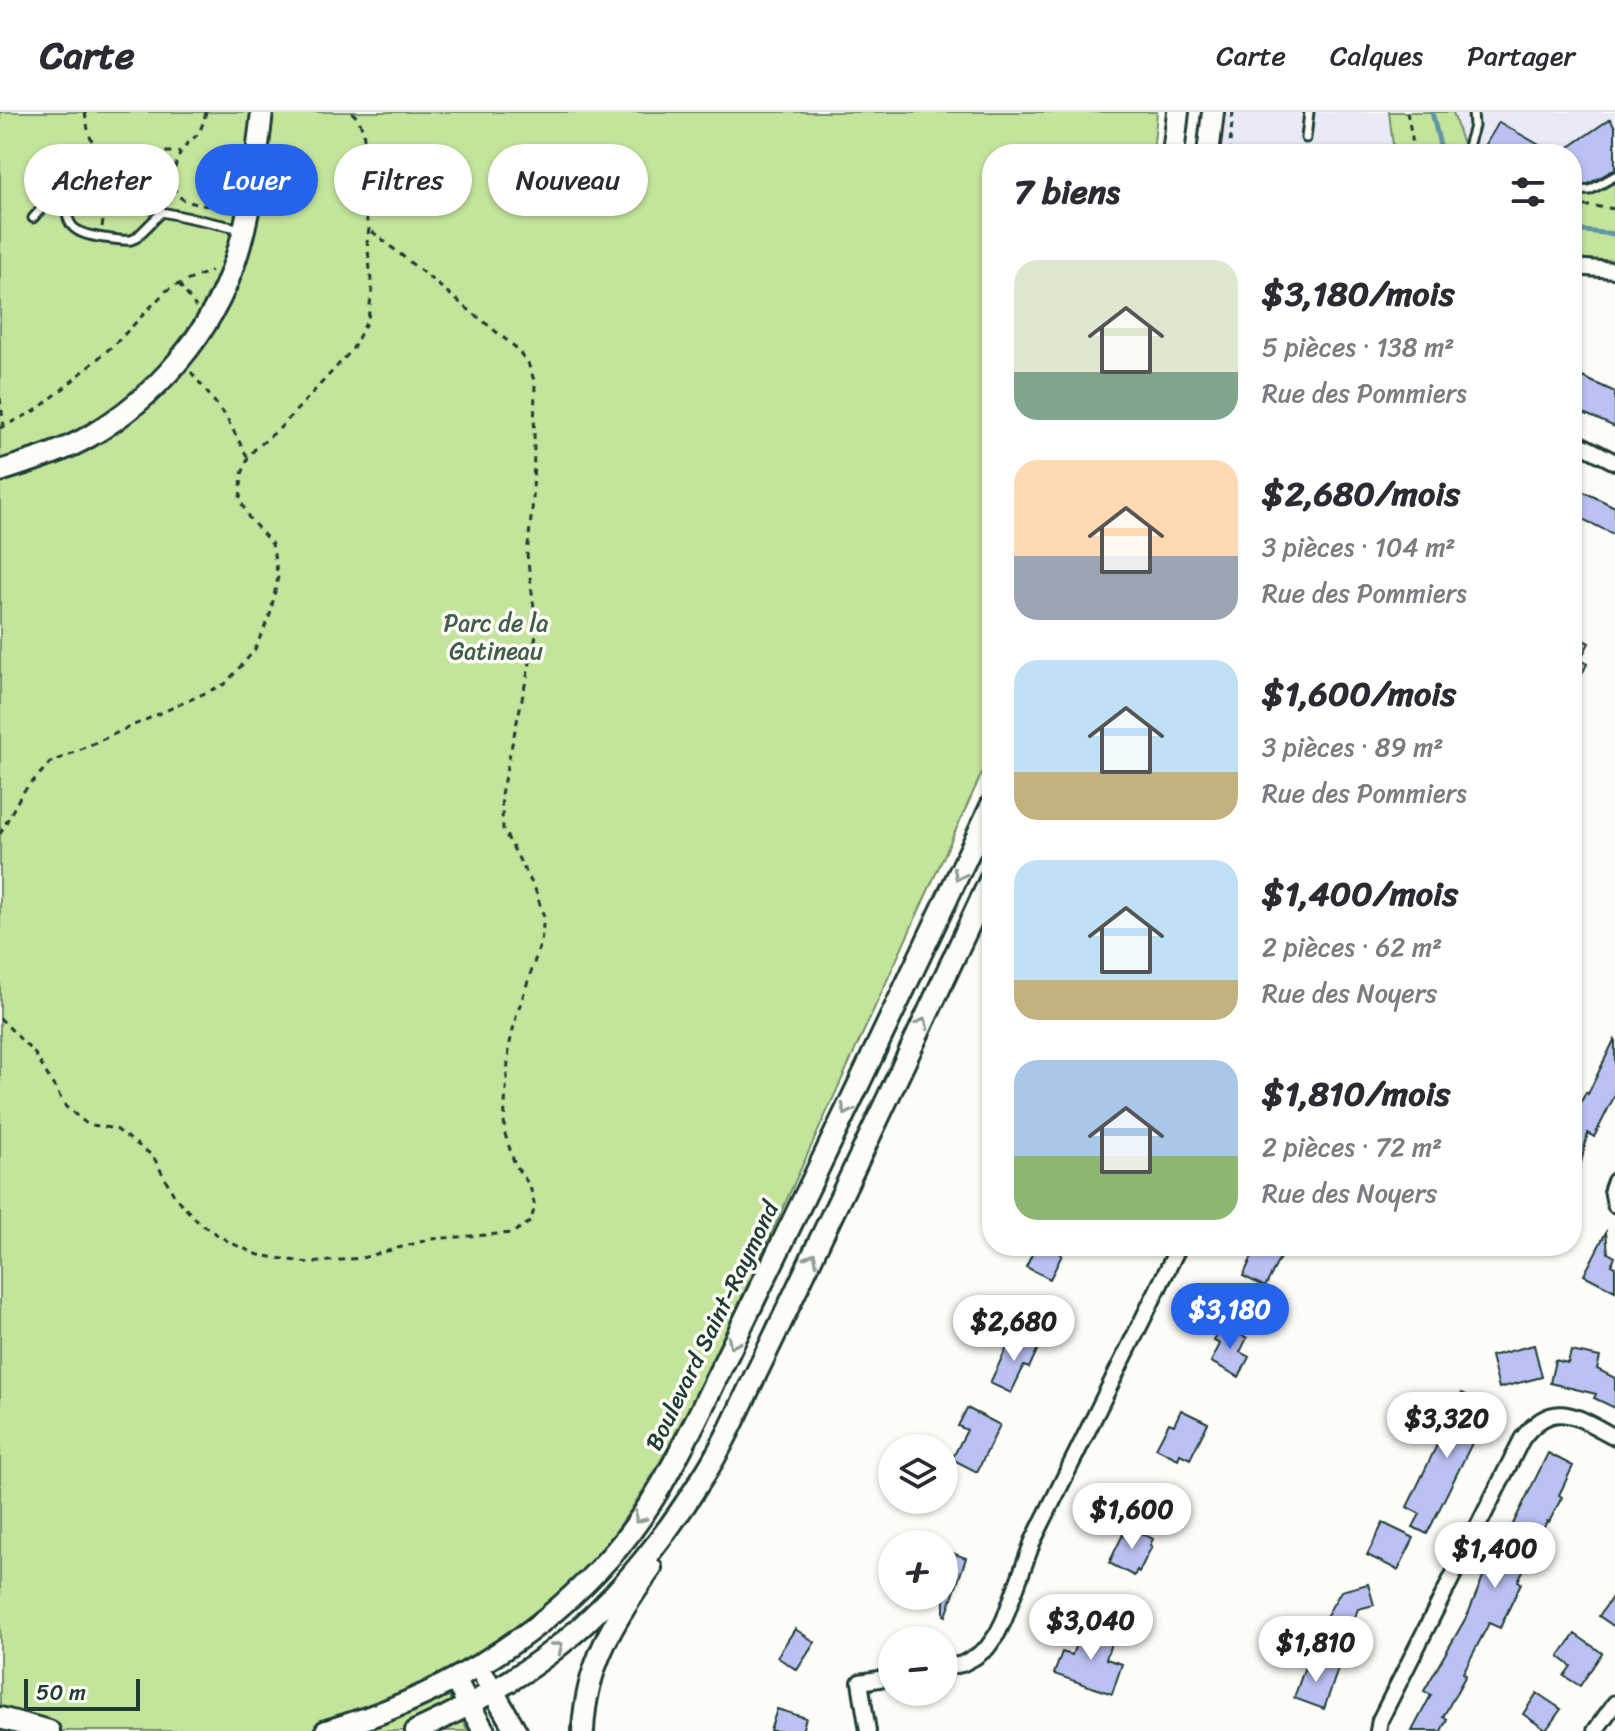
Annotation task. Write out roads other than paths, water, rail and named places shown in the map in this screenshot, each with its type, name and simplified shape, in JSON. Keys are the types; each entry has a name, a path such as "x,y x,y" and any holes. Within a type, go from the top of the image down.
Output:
{"main road":[{"path":"0,471 59,451 90,436 123,413 180,358 207,322 235,264 244,230 262,112"},
{"path":"1174,144 1178,112"},
{"path":"1209,144 1213,112"},
{"name":"Boulevard Saint-Raymond","path":"326,1731 405,1704 478,1666 543,1622 612,1555 653,1498 680,1452 982,825"},
{"path":"583,1731 594,1667 613,1624 656,1560 748,1391 982,898"},
{"path":"416,1731 470,1705 552,1652 608,1600 671,1524 702,1479"},
{"path":"478,1666 516,1731"},
{"path":"455,1680 484,1731"},
{"path":"0,1718 49,1731"}],"street":[{"path":"1582,268 1615,270"},
{"path":"1582,445 1615,462"},
{"path":"1615,1181 1612,1189 1615,1205"},
{"path":"958,1665 987,1648 997,1634 1033,1541 1174,1256"},
{"path":"1378,1731 1380,1720 1522,1439 1531,1427 1545,1417 1568,1415 1615,1437"},
{"path":"868,1731 860,1682 878,1679"},
{"path":"1595,1731 1615,1703"}],"lane":[{"path":"1306,138 1309,112"},
{"path":"1469,144 1474,126 1473,112"},
{"path":"1582,190 1590,190 1615,176"},
{"path":"67,216 80,233 131,240 158,216"},
{"path":"179,216 244,230"}],"waterway":[{"path":"1432,112 1440,144"},
{"path":"1582,231 1615,234"}],"park label":[{"name":"Parc de la Gatineau","path":"496,637"}]}
